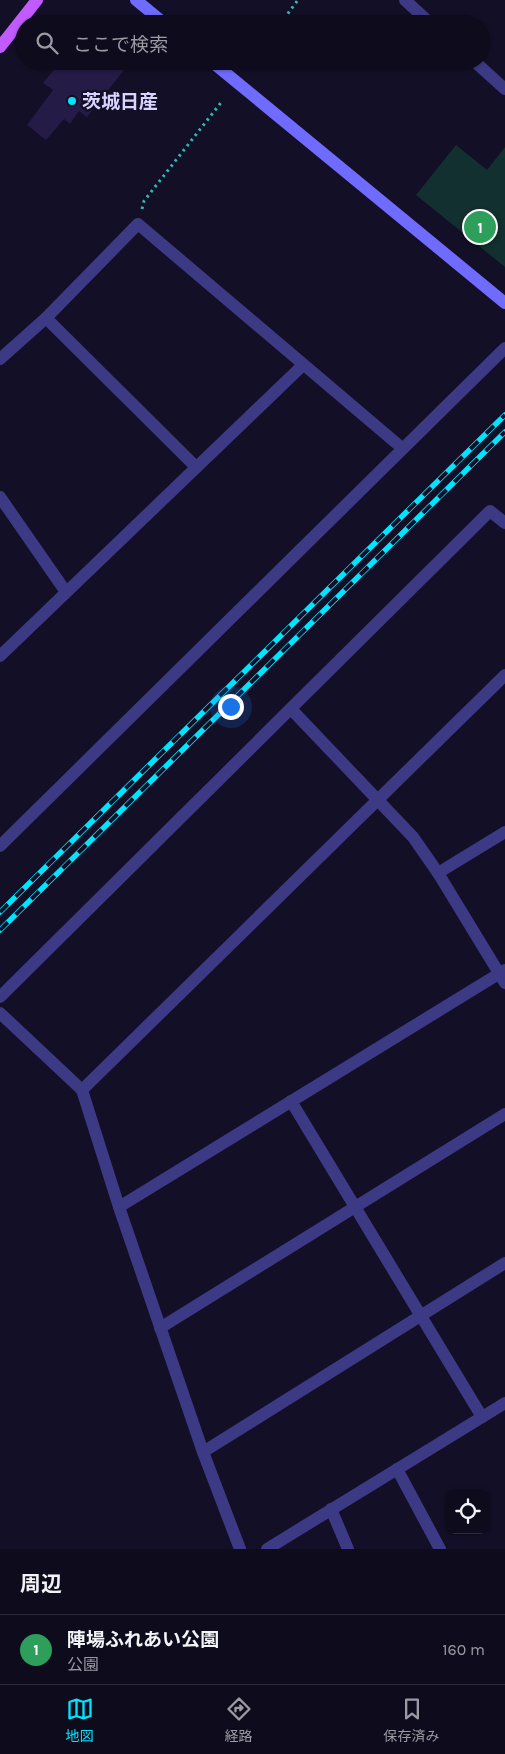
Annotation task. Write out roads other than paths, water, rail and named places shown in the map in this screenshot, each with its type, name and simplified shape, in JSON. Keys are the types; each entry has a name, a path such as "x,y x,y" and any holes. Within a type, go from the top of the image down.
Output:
{"main road":[{"path":"25,15 37,0"},
{"path":"0,47 15,28"}],"street":[{"path":"136,0 154,15"},
{"path":"405,0 421,15"},
{"path":"222,70 505,303"},
{"path":"484,70 505,89"},
{"path":"0,359 46,318 138,224 402,448"},
{"path":"46,318 196,467"},
{"path":"0,846 505,348"},
{"path":"0,656 303,365"},
{"path":"0,496 66,592"},
{"path":"0,997 490,511 505,523"},
{"path":"82,1090 505,675"},
{"path":"119,1207 291,1101 503,975 413,837 291,709"},
{"path":"438,873 505,832"},
{"path":"0,1014 82,1090 160,1328 203,1452 240,1549"},
{"path":"291,1101 482,1417"},
{"path":"160,1328 505,1114"},
{"path":"203,1452 505,1263"},
{"path":"267,1549 505,1403"},
{"path":"397,1469 440,1549"},
{"path":"331,1510 348,1549"}],"railway":[{"path":"0,912 505,415"},
{"path":"0,930 505,432"}],"place":[{"name":"茨城日産","path":"72,101"},
{"name":"陣場ふれあい公園","path":"480,227"}]}
